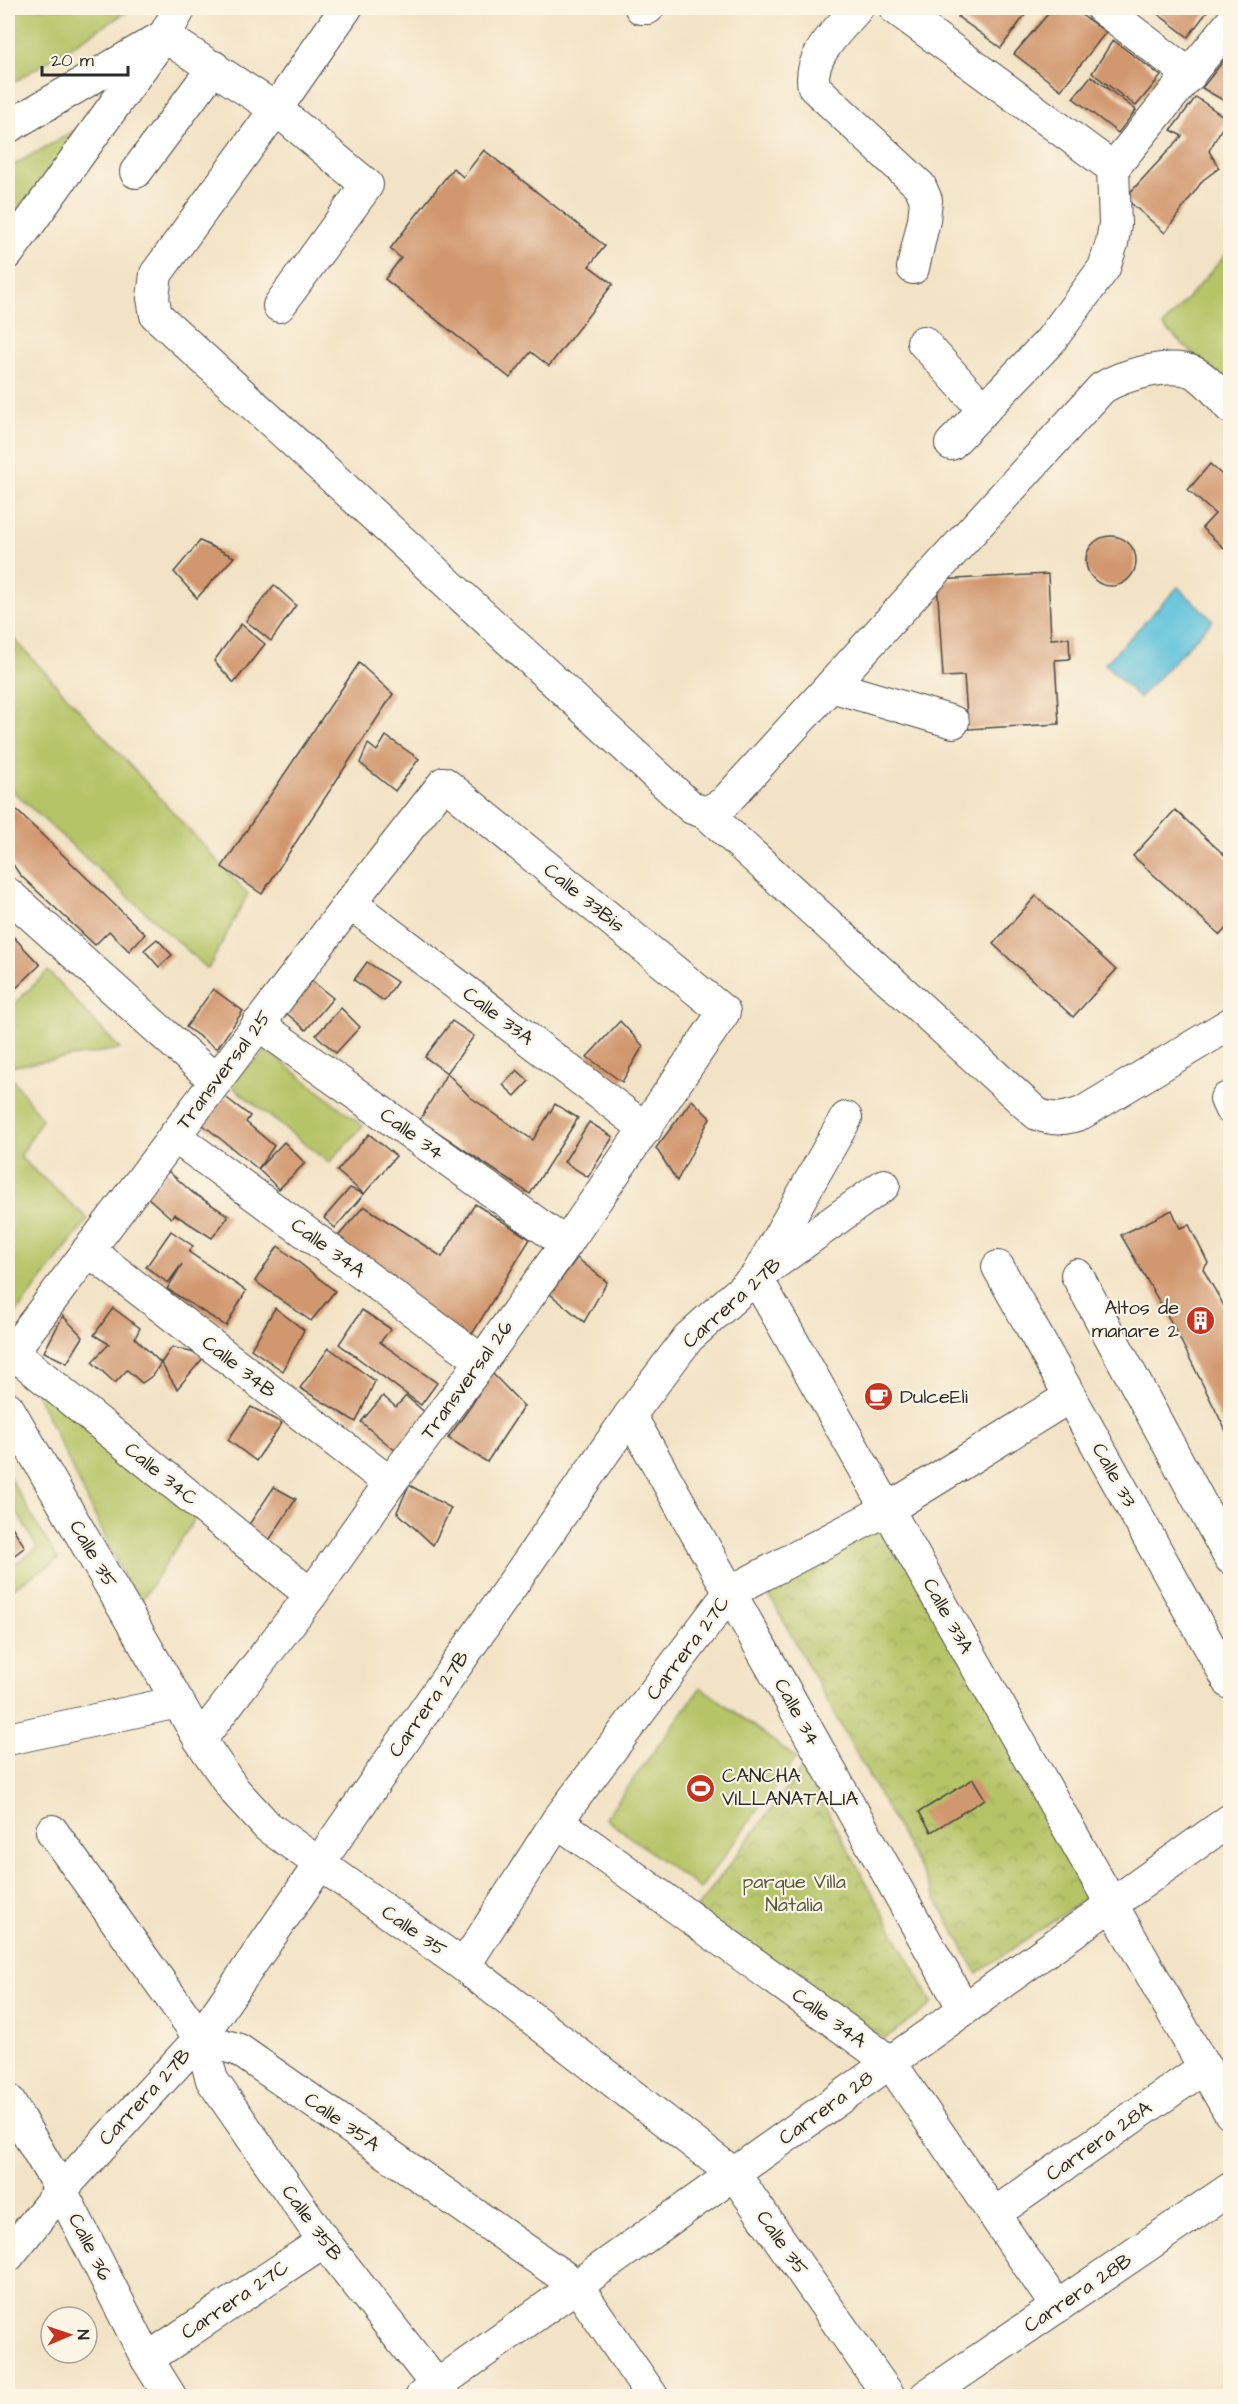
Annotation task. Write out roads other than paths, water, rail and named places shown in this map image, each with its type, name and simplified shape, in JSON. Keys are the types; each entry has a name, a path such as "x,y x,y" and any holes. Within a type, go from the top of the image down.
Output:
{"street":[{"path":"8,253 164,36 180,8"},
{"path":"346,8 156,274 153,298 156,315 692,808 715,808 1037,1114 1055,1119 1069,1118 1083,1113 1230,1024"},
{"path":"641,8 648,8"},
{"path":"857,8 816,60 811,75 814,87 920,186 926,200 913,268"},
{"path":"895,8 1113,168"},
{"path":"1102,8 1190,75"},
{"path":"951,444 1050,341 1104,268 1115,224 1113,168 1230,24"},
{"path":"164,36 276,109 367,185 279,306"},
{"path":"8,127 164,36"},
{"path":"136,172 214,67"},
{"path":"923,342 984,410"},
{"path":"715,808 831,686 1102,388 1118,379 1139,373 1175,369 1191,371 1205,380 1230,407"},
{"path":"831,686 953,722"},
{"name":"Transversal 25","path":"10,1356 258,1024 444,783"},
{"name":"Calle 33Bis","path":"444,783 724,1012"},
{"path":"8,894 216,1081"},
{"name":"Calle 33A","path":"350,903 646,1129"},
{"name":"Transversal 26","path":"200,1740 311,1595 482,1361 646,1129 724,1012"},
{"name":"Calle 34","path":"258,1024 566,1244"},
{"path":"756,1277 846,1118"},
{"name":"Calle 34A","path":"174,1136 482,1361"},
{"name":"Carrera 27B","path":"8,2256 61,2190 200,2038 630,1415 688,1338 756,1277 884,1185"},
{"name":"Calle 34B","path":"88,1250 390,1484"},
{"name":"Calle 33","path":"998,1267 1230,1683"},
{"path":"1077,1275 1230,1558"},
{"name":"Calle 33A","path":"756,1277 1230,2113"},
{"name":"Calle 34C","path":"10,1356 311,1595"},
{"name":"Carrera 27C","path":"464,1966 557,1821 730,1592 888,1509 1069,1397"},
{"name":"Calle 35","path":"8,1408 200,1740 235,1791 268,1827 464,1966 734,2174 889,2397"},
{"name":"Calle 34","path":"630,1415 964,2009"},
{"path":"8,1739 178,1702"},
{"name":"Carrera 28","path":"435,2393 577,2286 1230,1820"},
{"name":"Calle 34A","path":"557,1821 890,2062 1057,2307"},
{"path":"52,1831 200,2038"},
{"name":"Calle 35B","path":"200,2038 212,2080 324,2241 435,2393"},
{"name":"Calle 35A","path":"200,2038 239,2050 577,2286 652,2397"},
{"name":"Carrera 28A","path":"994,2214 1205,2067"},
{"name":"Calle 36","path":"8,2100 61,2190 147,2359 170,2397"},
{"name":"Carrera 28B","path":"926,2397 1230,2189"},
{"name":"Carrera 27C","path":"147,2359 324,2241"}],"water":[{"path":"1178,587 1213,620 1139,698 1105,664"}],"place":[{"name":"Altos de manare 2","path":"1200,1320"},
{"name":"DulceEli","path":"879,1397"},
{"name":"CANCHA VILLANATALIA","path":"701,1788"}],"park label":[{"name":"parque Villa Natalia","path":"794,1894"}]}
